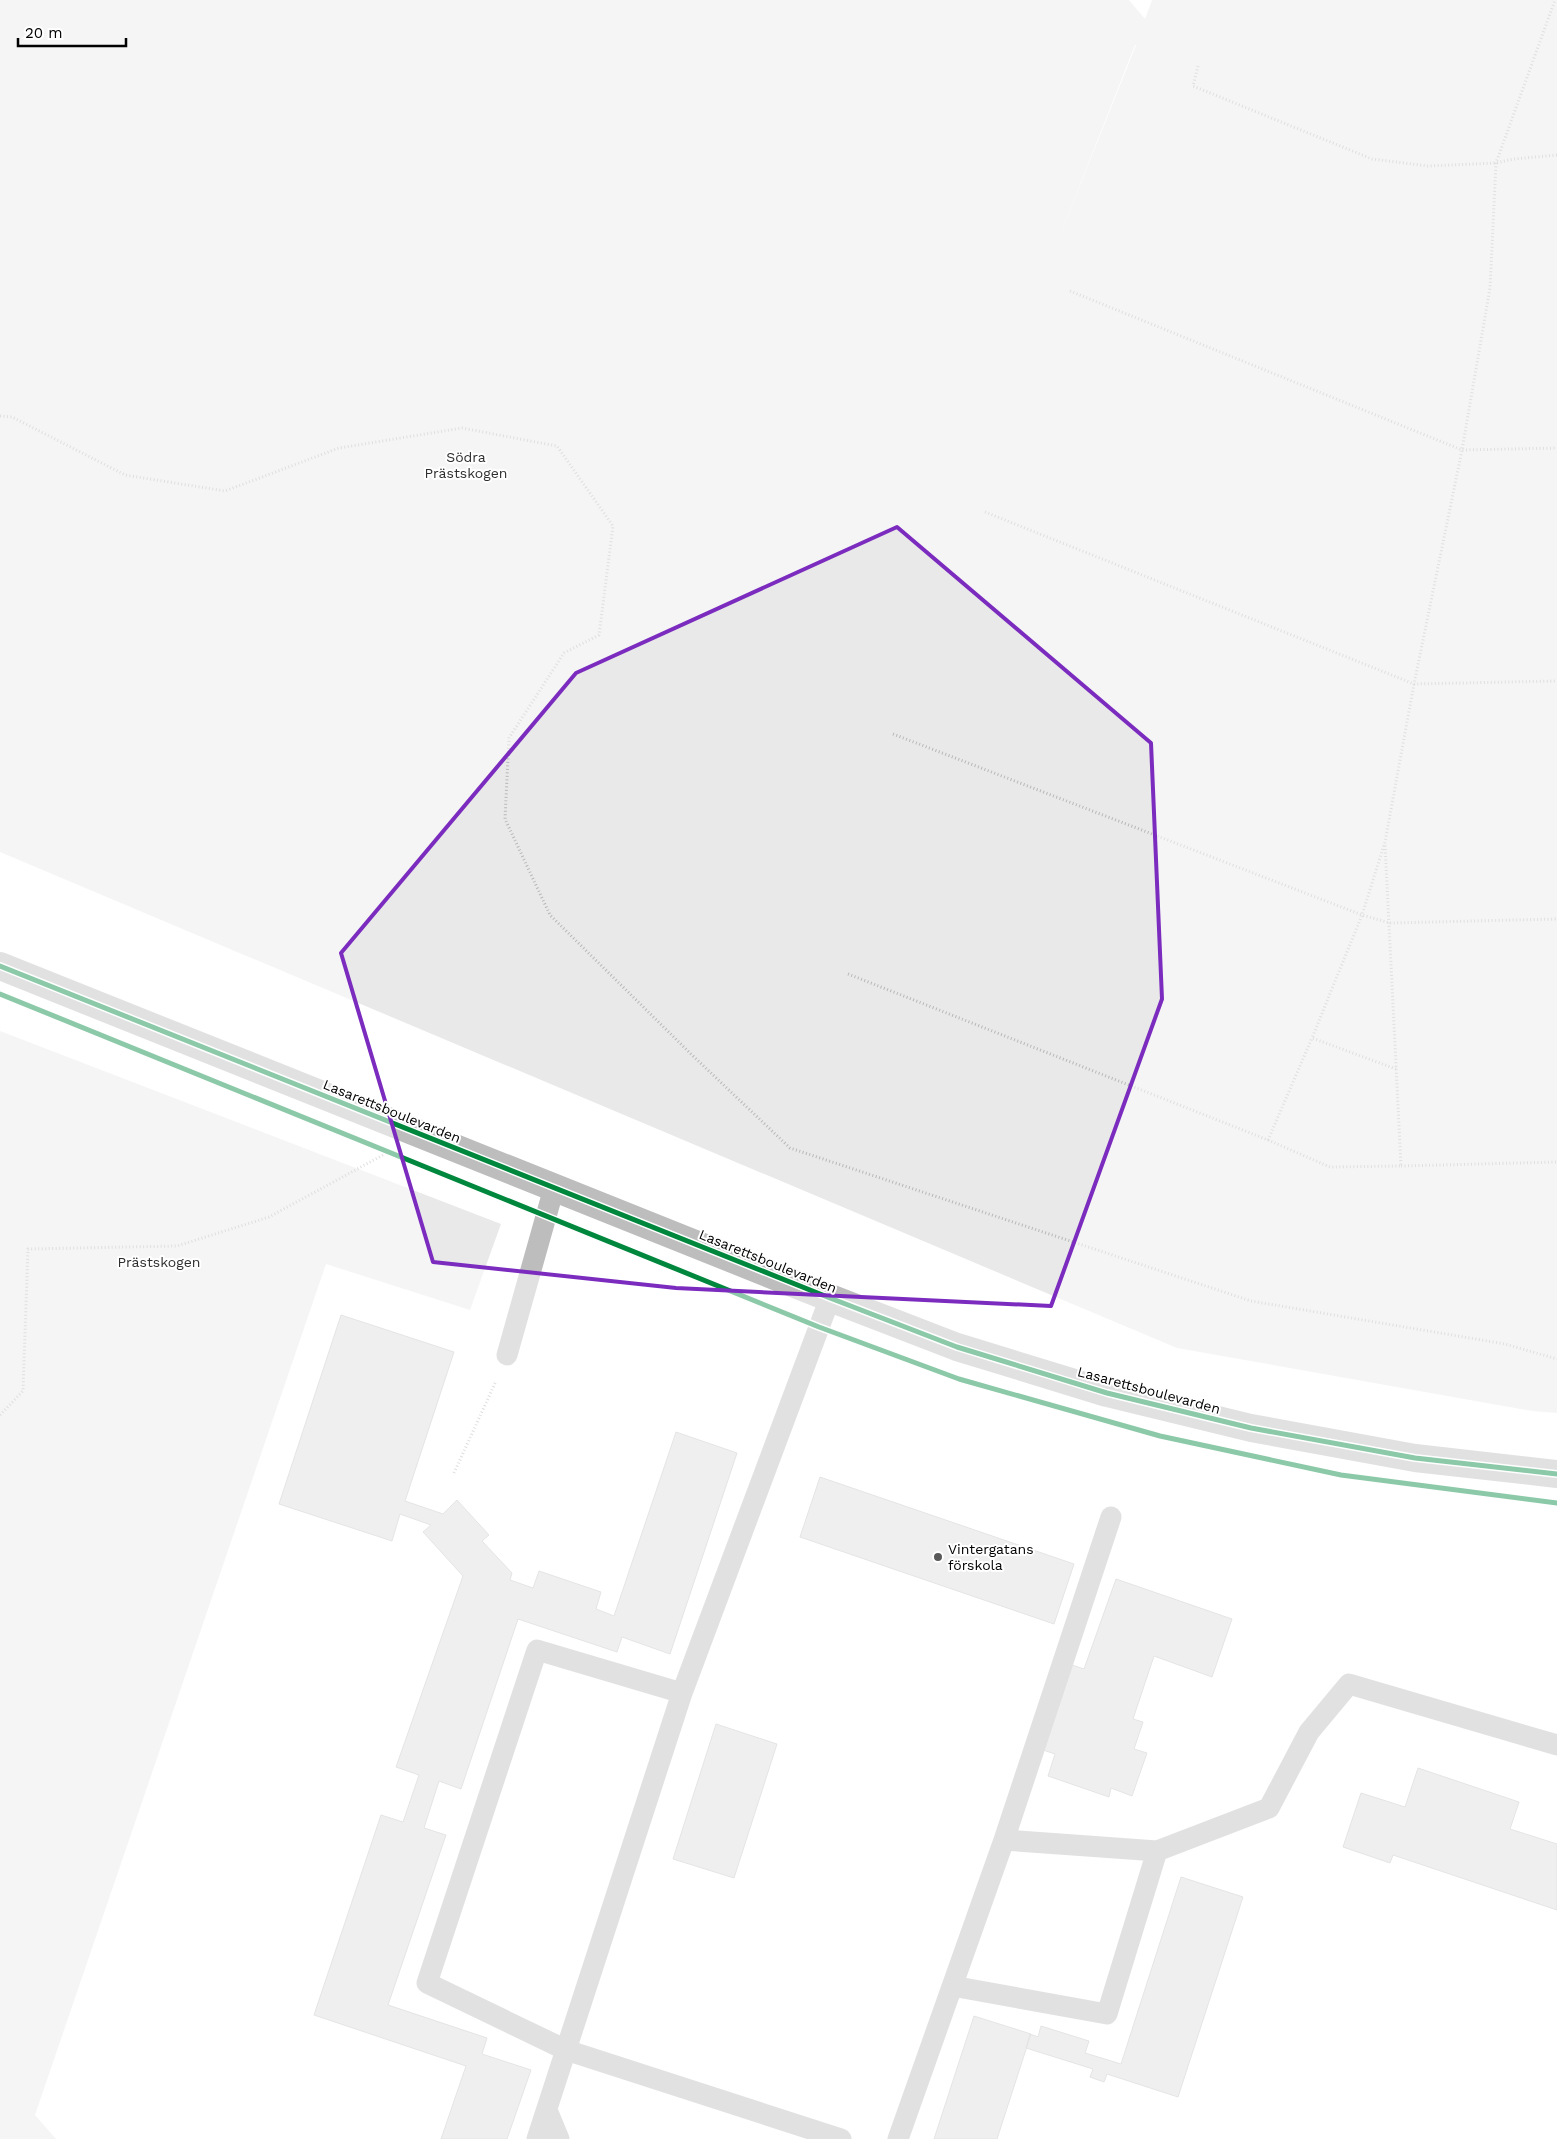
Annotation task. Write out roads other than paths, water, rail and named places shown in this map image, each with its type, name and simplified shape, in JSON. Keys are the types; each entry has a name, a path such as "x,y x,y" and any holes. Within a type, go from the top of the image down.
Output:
{"street":[{"name":"Lasarettsboulevarden","path":"0,966 957,1347 1107,1393 1251,1428 1415,1458 1557,1474"}],"lane":[{"path":"507,1355 554,1188"},
{"path":"537,2139 682,1693 830,1298"},
{"path":"898,2139 1004,1840 1111,1517"},
{"path":"682,1693 536,1650 427,1983 566,2050 841,2139"},
{"path":"1004,1840 1157,1851 1269,1808 1309,1732 1349,1684 1557,1744"},
{"path":"952,1986 1107,2014 1157,1851"},
{"path":"547,2110 559,2139"}],"place":[{"name":"Vintergatans förskola","path":"938,1557"}],"park label":[{"name":"Södra Prästskogen","path":"466,466"},
{"name":"Prästskogen","path":"159,1262"}]}
